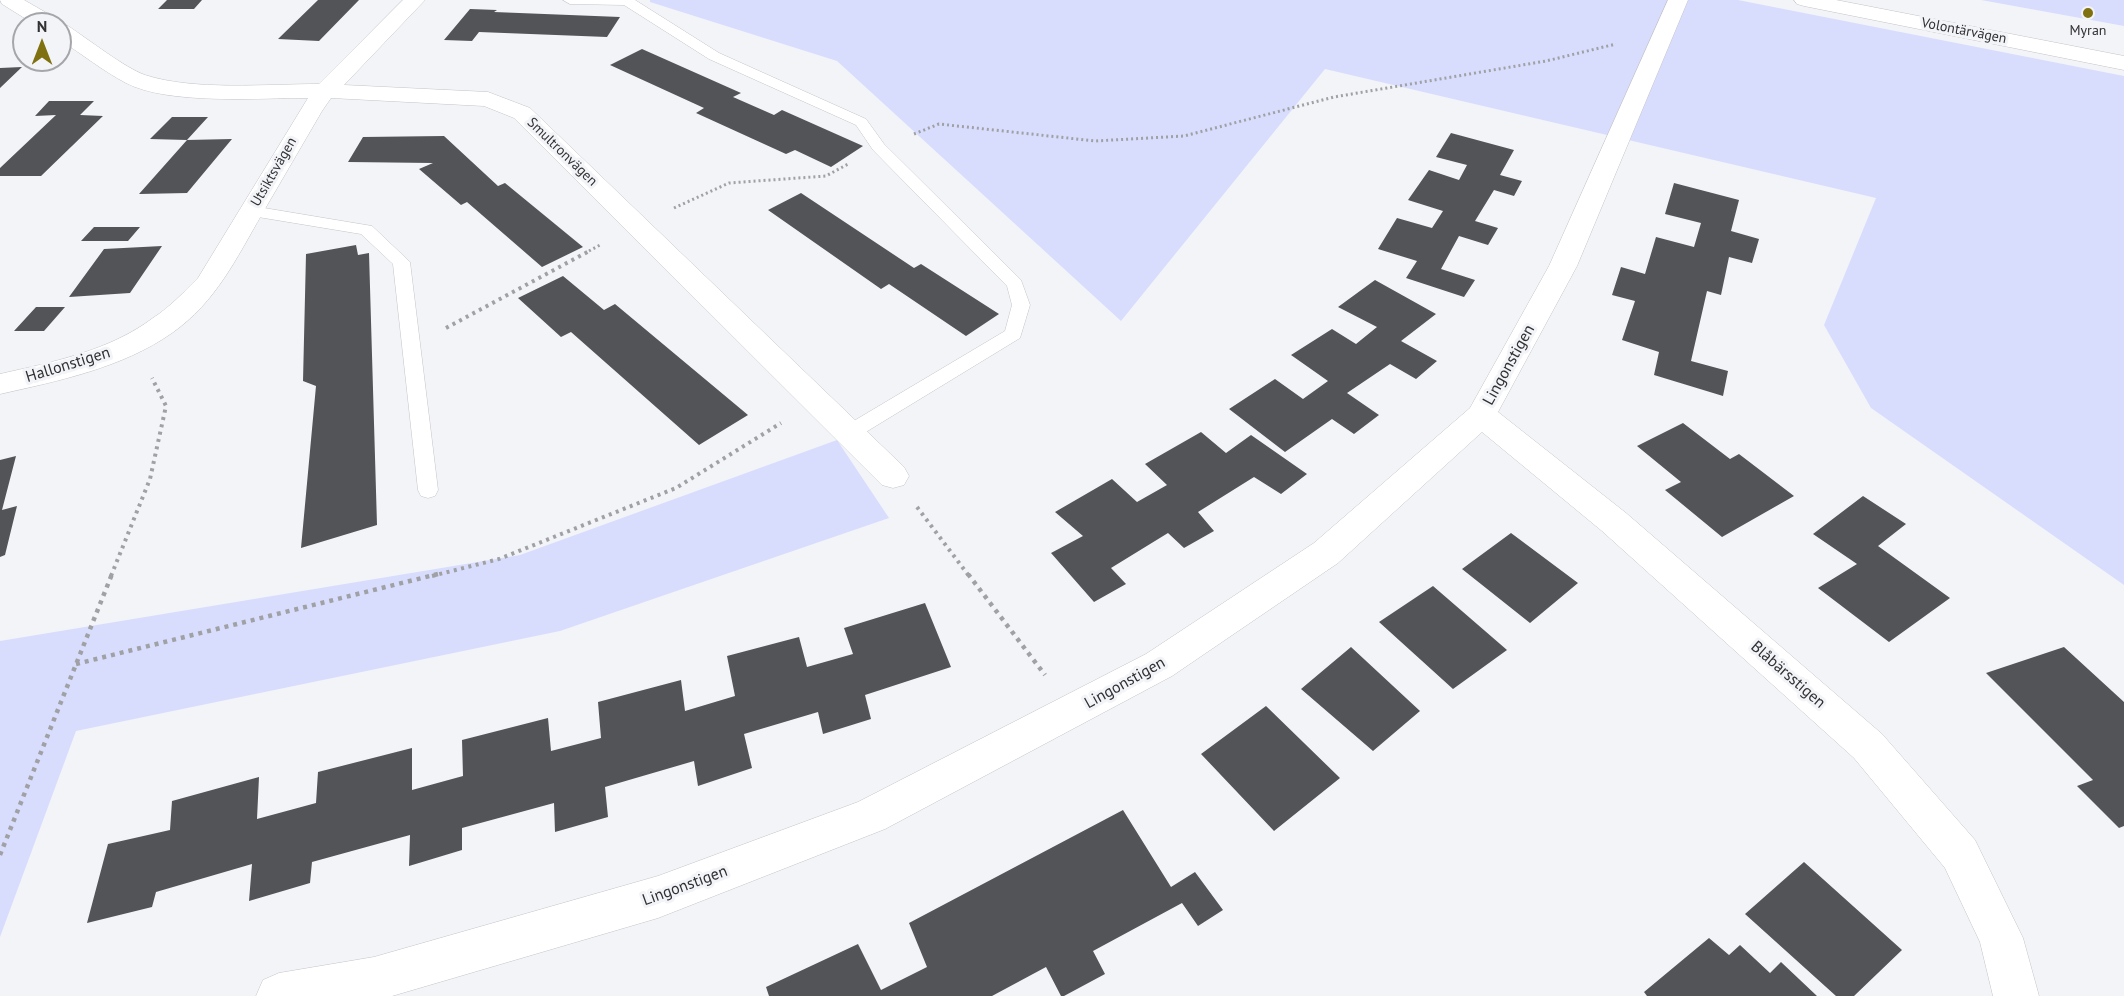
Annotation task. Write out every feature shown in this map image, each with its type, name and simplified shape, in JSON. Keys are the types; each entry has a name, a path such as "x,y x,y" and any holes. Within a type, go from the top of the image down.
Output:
{"street":[{"path":"9,0 29,12"},
{"name":"Utsiktsvägen","path":"134,342 161,327 209,283 299,128 325,91 415,0"},
{"name":"Lingonstigen","path":"279,996 374,979 658,897 871,816 1159,665 1326,553 1481,415 1563,266 1678,0"},
{"name":"Volontärvägen","path":"1804,0 2124,63"},
{"name":"Smultronvägen","path":"72,39 135,79 168,88 212,91 325,91 488,99 522,113 893,476"},
{"name":"Hallonstigen","path":"0,384 85,363 134,342"},
{"name":"Blåbärsstigen","path":"1481,415 1614,522 1868,746 1960,854 2001,938 2016,996"}],"lane":[{"path":"570,0 627,1 714,56 861,122 878,147 1016,284 1021,305 1013,334 849,433"},
{"path":"252,211 366,230 401,262 428,490"}],"path":[{"path":"411,347 636,225 729,183 826,176 878,147 939,124 1095,141 1184,136 1334,98 1546,61 1664,33"},
{"path":"0,855 150,479 166,406 134,342"},
{"path":"76,664 499,559 676,488 816,401"},
{"path":"893,476 1073,711"}],"shaded area":[{"path":"650,0 1738,0 2124,76 2124,585 1871,408 1824,325 1876,198 1325,69 1121,321 837,61 650,2"},
{"name":"Myran","path":"1981,0 2124,0 2124,26"},
{"path":"837,440 889,518 560,631 76,731 0,937 0,641 520,555"}],"building":[{"path":"167,0 202,0 194,9 158,9"},
{"path":"318,0 359,0 319,41 278,39"},
{"path":"470,9 620,17 607,37 479,32 472,41 444,40"},
{"path":"642,49 741,93 733,97 774,115 782,110 863,146 831,167 795,150 786,154 696,113 704,108 610,65"},
{"path":"12,67 12,72 17,72 0,88 0,68"},
{"path":"49,101 94,101 80,115 103,116 41,176 0,176 0,168 56,115 35,116"},
{"path":"172,117 208,117 187,140 150,139"},
{"path":"1451,133 1514,150 1500,175 1522,181 1514,196 1494,190 1475,221 1498,228 1488,245 1459,236 1441,269 1475,280 1464,297 1406,278 1417,261 1378,249 1397,218 1432,228 1443,211 1408,200 1429,170 1459,180 1467,165 1436,157"},
{"path":"444,136 498,186 505,183 583,247 542,267 467,202 461,205 419,169 433,163 348,162 363,137"},
{"path":"232,139 187,193 139,194 187,140"},
{"path":"1674,183 1739,200 1731,231 1759,239 1752,263 1729,257 1721,295 1707,291 1691,361 1728,371 1723,396 1654,375 1659,352 1622,340 1635,301 1612,295 1621,267 1645,274 1656,237 1694,247 1701,223 1665,214"},
{"path":"801,193 914,268 921,264 999,314 966,336 889,284 881,289 768,210"},
{"path":"94,227 140,227 128,241 81,241"},
{"path":"356,245 358,255 369,253 377,525 301,548 316,386 303,381 306,254"},
{"path":"162,246 130,293 69,297 104,249"},
{"path":"563,276 604,310 615,304 748,415 699,445 571,332 561,337 518,298"},
{"path":"1375,280 1436,314 1401,341 1437,361 1416,379 1390,364 1347,393 1379,415 1354,434 1332,419 1285,452 1229,409 1275,379 1303,399 1328,381 1291,355 1332,329 1356,344 1377,327 1338,307"},
{"path":"36,307 65,307 44,331 14,331"},
{"path":"1683,423 1730,459 1739,454 1794,496 1722,537 1665,490 1681,482 1637,446"},
{"path":"1201,432 1226,453 1251,435 1307,474 1281,494 1254,477 1198,512 1214,531 1184,548 1168,533 1111,568 1126,584 1094,602 1051,553 1083,536 1055,512 1112,479 1137,502 1167,485 1145,464"},
{"path":"16,456 2,510 17,506 5,555 0,557 0,460"},
{"path":"1863,496 1906,524 1878,546 1950,598 1889,642 1818,588 1857,564 1813,534"},
{"path":"1511,533 1578,583 1530,623 1462,569"},
{"path":"1433,586 1507,650 1453,689 1379,622"},
{"path":"925,603 951,667 865,695 871,719 823,734 818,712 744,734 752,768 698,786 694,761 605,787 608,817 555,832 554,803 462,828 462,850 409,866 410,835 312,862 310,883 249,901 252,864 156,892 152,907 87,923 108,844 170,830 172,801 259,777 257,819 316,803 318,772 412,748 412,790 463,776 462,740 548,718 551,751 601,738 598,702 681,680 685,711 735,696 727,656 799,637 807,667 853,654 844,628"},
{"path":"1351,647 1420,711 1373,751 1301,689"},
{"path":"2064,647 2124,702 2124,826 2119,828 2077,786 2093,780 1986,673"},
{"path":"1266,706 1340,778 1274,831 1201,754"},
{"path":"1123,810 1171,887 1195,872 1223,910 1198,926 1182,903 1093,951 1105,974 1064,996 1061,996 1046,967 992,996 769,996 766,987 858,944 881,990 927,967 909,923"},
{"path":"1804,862 1902,950 1854,996 1836,996 1745,914"},
{"path":"1709,938 1729,955 1740,945 1770,973 1781,962 1817,996 1647,996 1644,992"}],"place":[{"name":"Myran","path":"2088,13"}]}
